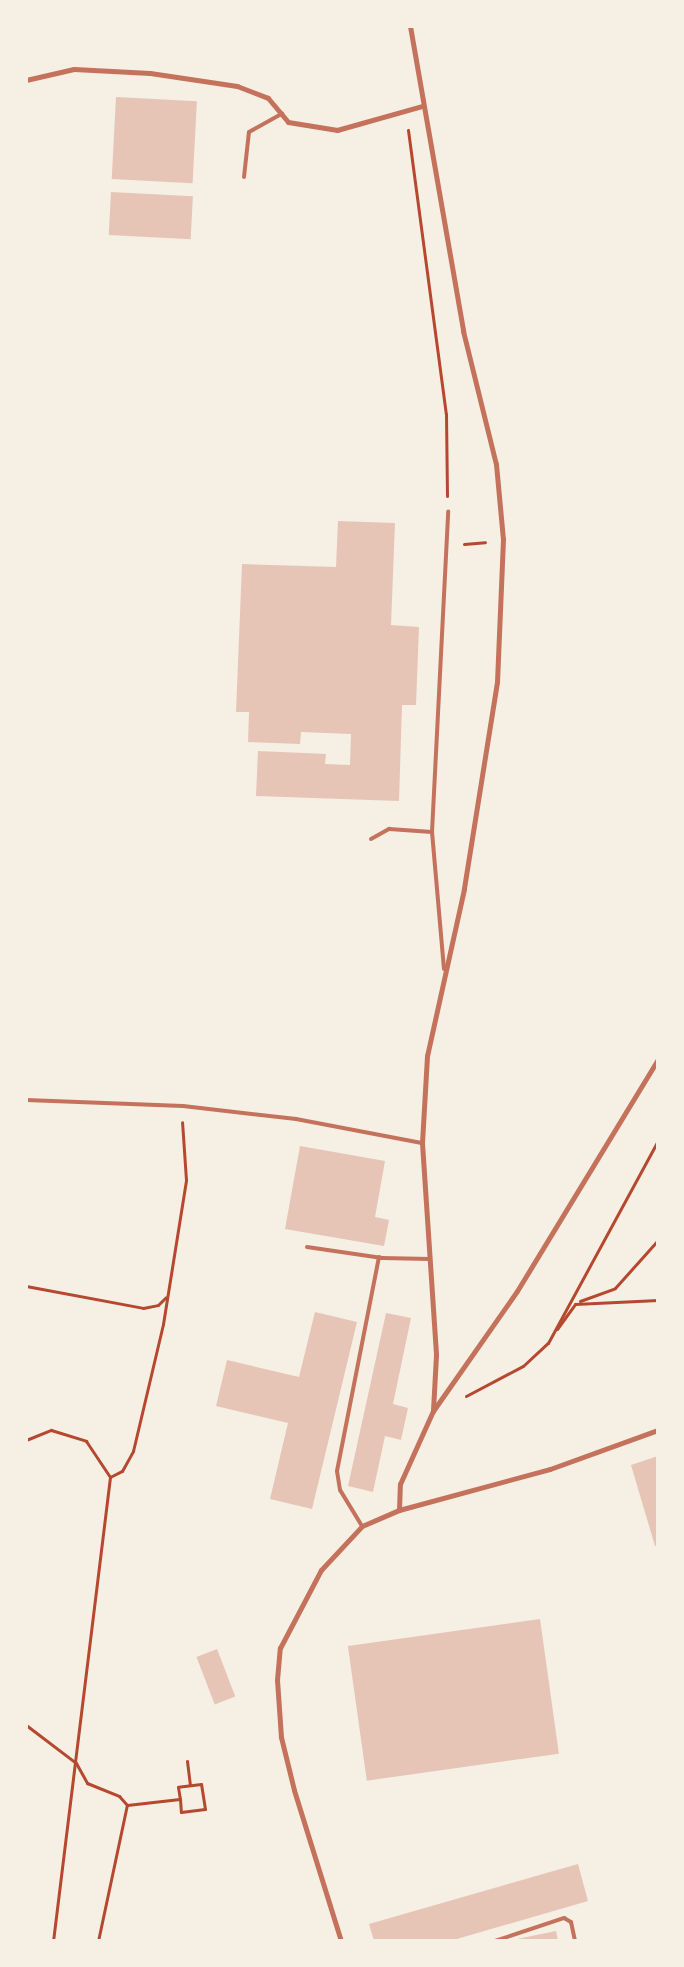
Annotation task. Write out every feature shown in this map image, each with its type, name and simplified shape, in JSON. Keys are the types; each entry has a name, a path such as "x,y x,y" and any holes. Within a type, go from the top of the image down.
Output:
{"street":[{"path":"410,26 422,106 463,331 496,464 503,539 497,682 464,889 444,969 427,1056 422,1143 436,1355 433,1412"},
{"path":"26,80 74,69 150,73 237,86 268,98 288,122 337,130 422,106"},
{"path":"399,1510 400,1484 439,1401 517,1291 658,1058"},
{"path":"341,1941 281,1737 277,1680 280,1648 322,1570 362,1526 399,1510 550,1469 658,1430"}],"lane":[{"path":"244,177 249,132 282,114"},
{"path":"444,969 432,832 448,511"},
{"path":"371,839 389,829 432,832"},
{"path":"26,1100 183,1106 296,1119 422,1143"},
{"path":"307,1246 379,1257 430,1260"},
{"path":"362,1526 340,1490 337,1471 379,1257"},
{"path":"495,1941 564,1918 571,1922 575,1941"}],"path":[{"path":"405,111 446,414 448,511"},
{"path":"446,547 503,539"},
{"path":"110,1477 122,1471 133,1451 180,1239 186,1180 183,1106"},
{"path":"548,1343 658,1140"},
{"path":"439,1401 476,1394 523,1366 548,1343 575,1304 615,1288 658,1240"},
{"path":"26,1286 144,1308 158,1306 166,1296"},
{"path":"575,1304 658,1300"},
{"path":"26,1440 51,1430 86,1442 110,1477 54,1941"},
{"path":"26,1725 76,1763 87,1783 119,1796 127,1805"},
{"path":"187,1761 190,1785"},
{"path":"202,1784 205,1809 181,1812 180,1800 178,1787 202,1784"},
{"path":"127,1805 180,1800"},
{"path":"98,1941 127,1805"}],"building":[{"path":"116,97 197,101 193,183 112,179"},
{"path":"111,192 193,196 191,239 109,235"},
{"path":"338,521 395,523 391,625 419,627 416,705 402,705 399,801 256,796 258,751 326,754 325,764 350,765 351,734 301,732 300,744 248,742 249,712 236,712 242,564 336,567"},
{"path":"300,1146 385,1161 375,1217 389,1220 384,1246 285,1229"},
{"path":"315,1312 357,1322 312,1509 270,1499 288,1423 216,1406 227,1360 299,1377"},
{"path":"386,1313 411,1318 393,1404 408,1408 401,1440 385,1436 373,1492 348,1486"},
{"path":"658,1456 658,1545 655,1546 631,1465"},
{"path":"540,1619 559,1754 367,1781 348,1646"},
{"path":"217,1649 235,1697 215,1704 196,1657"},
{"path":"578,1864 588,1901 450,1941 374,1941 369,1924"},
{"path":"556,1931 558,1941 518,1941 517,1939"}]}
